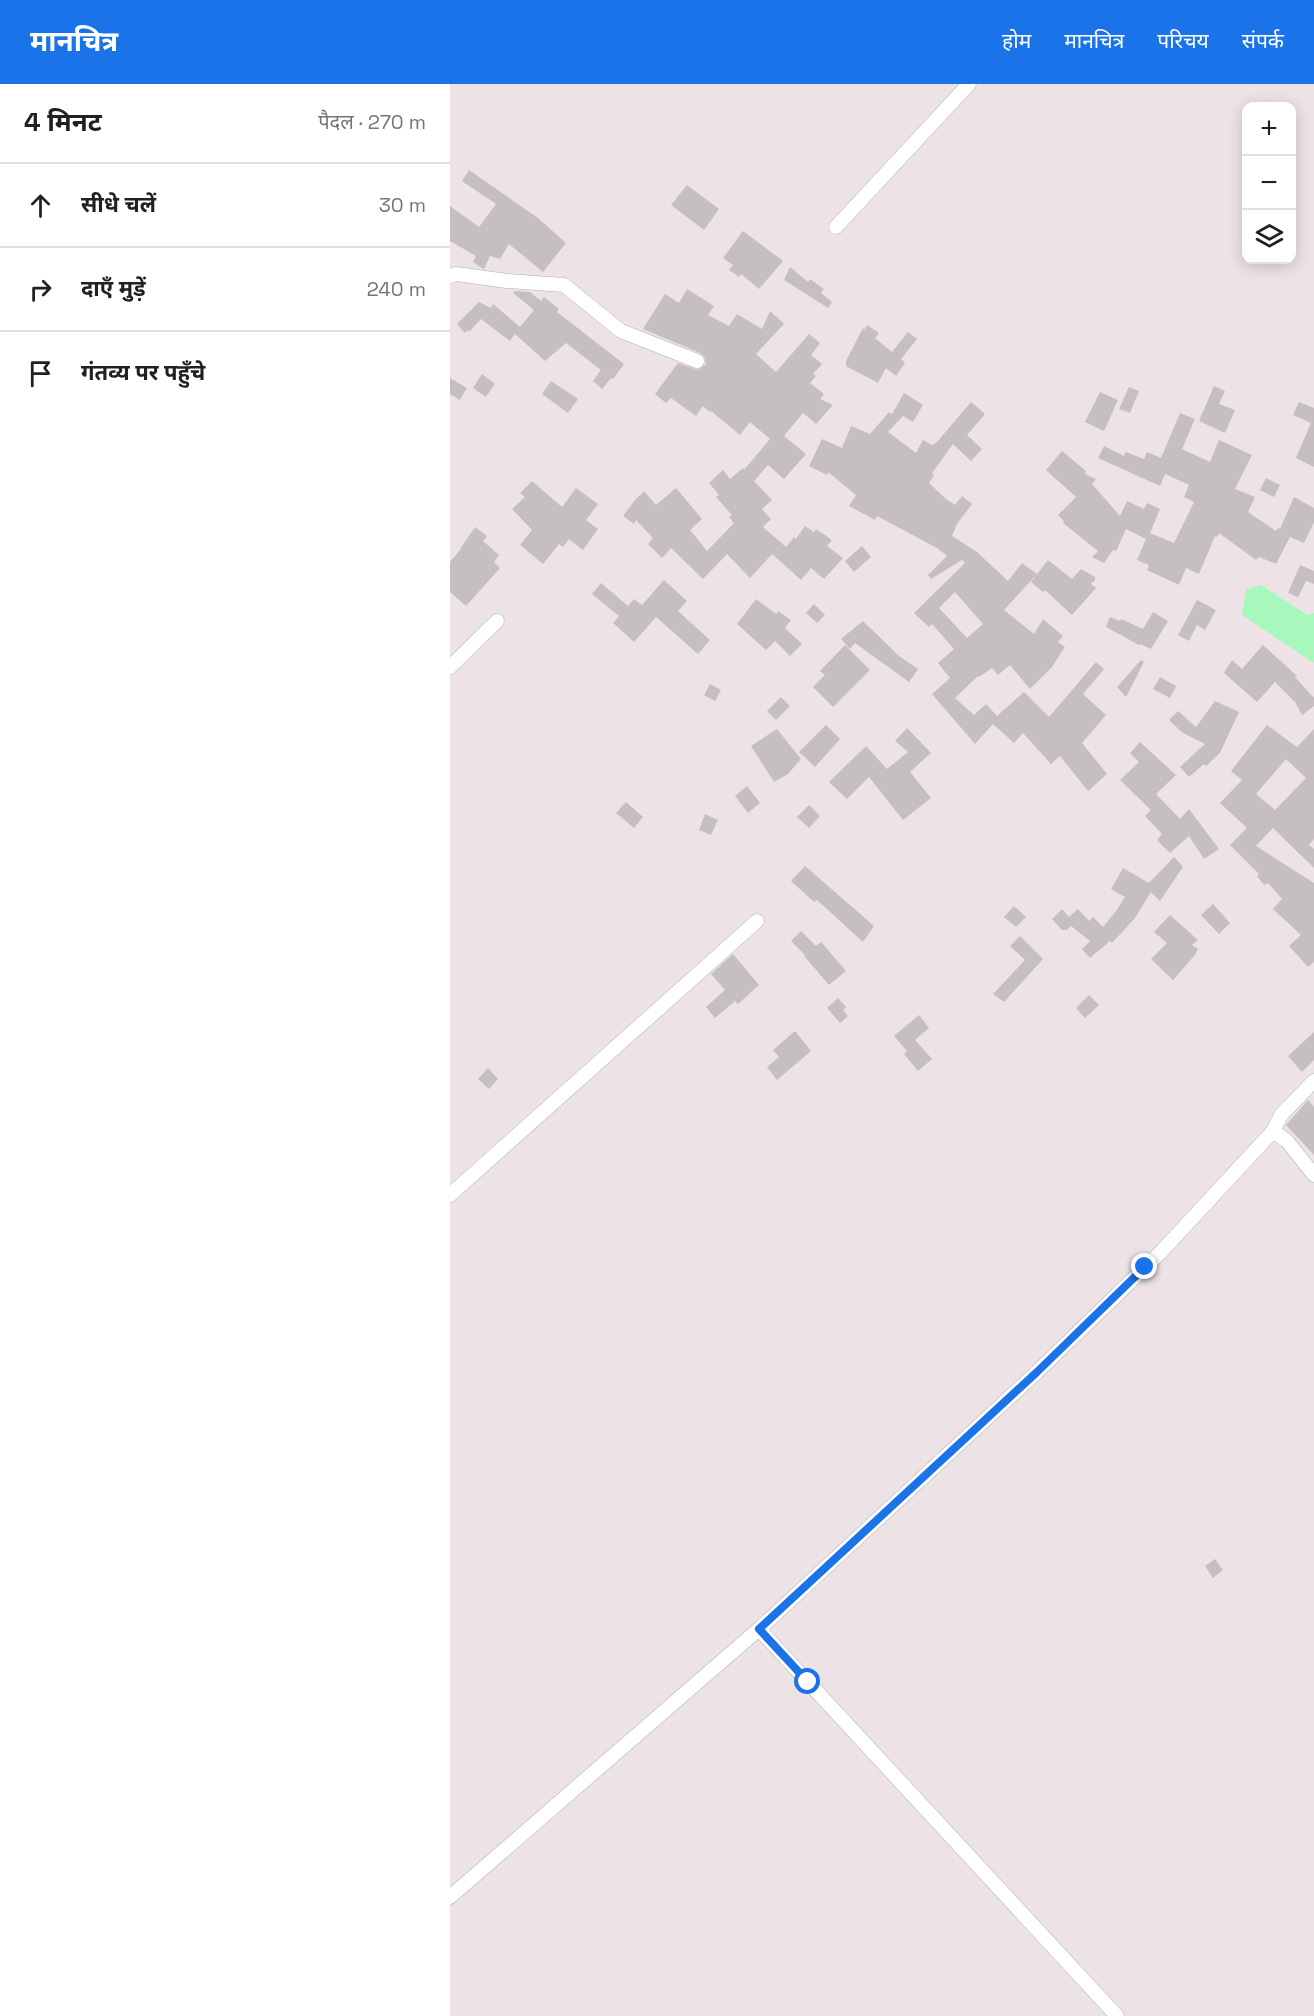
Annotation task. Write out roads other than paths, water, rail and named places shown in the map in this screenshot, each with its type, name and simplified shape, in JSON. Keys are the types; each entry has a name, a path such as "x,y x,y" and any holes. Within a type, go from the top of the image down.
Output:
{"street":[{"path":"836,227 969,84"},
{"path":"450,276 456,274 564,285 621,331 697,361"},
{"path":"450,667 497,621"},
{"path":"450,1195 757,921"},
{"path":"450,1897 759,1629 1037,1372 1136,1276 1273,1131 1281,1115 1314,1081"},
{"path":"1273,1131 1287,1142 1314,1175"},
{"path":"759,1629 1117,2016"}]}
